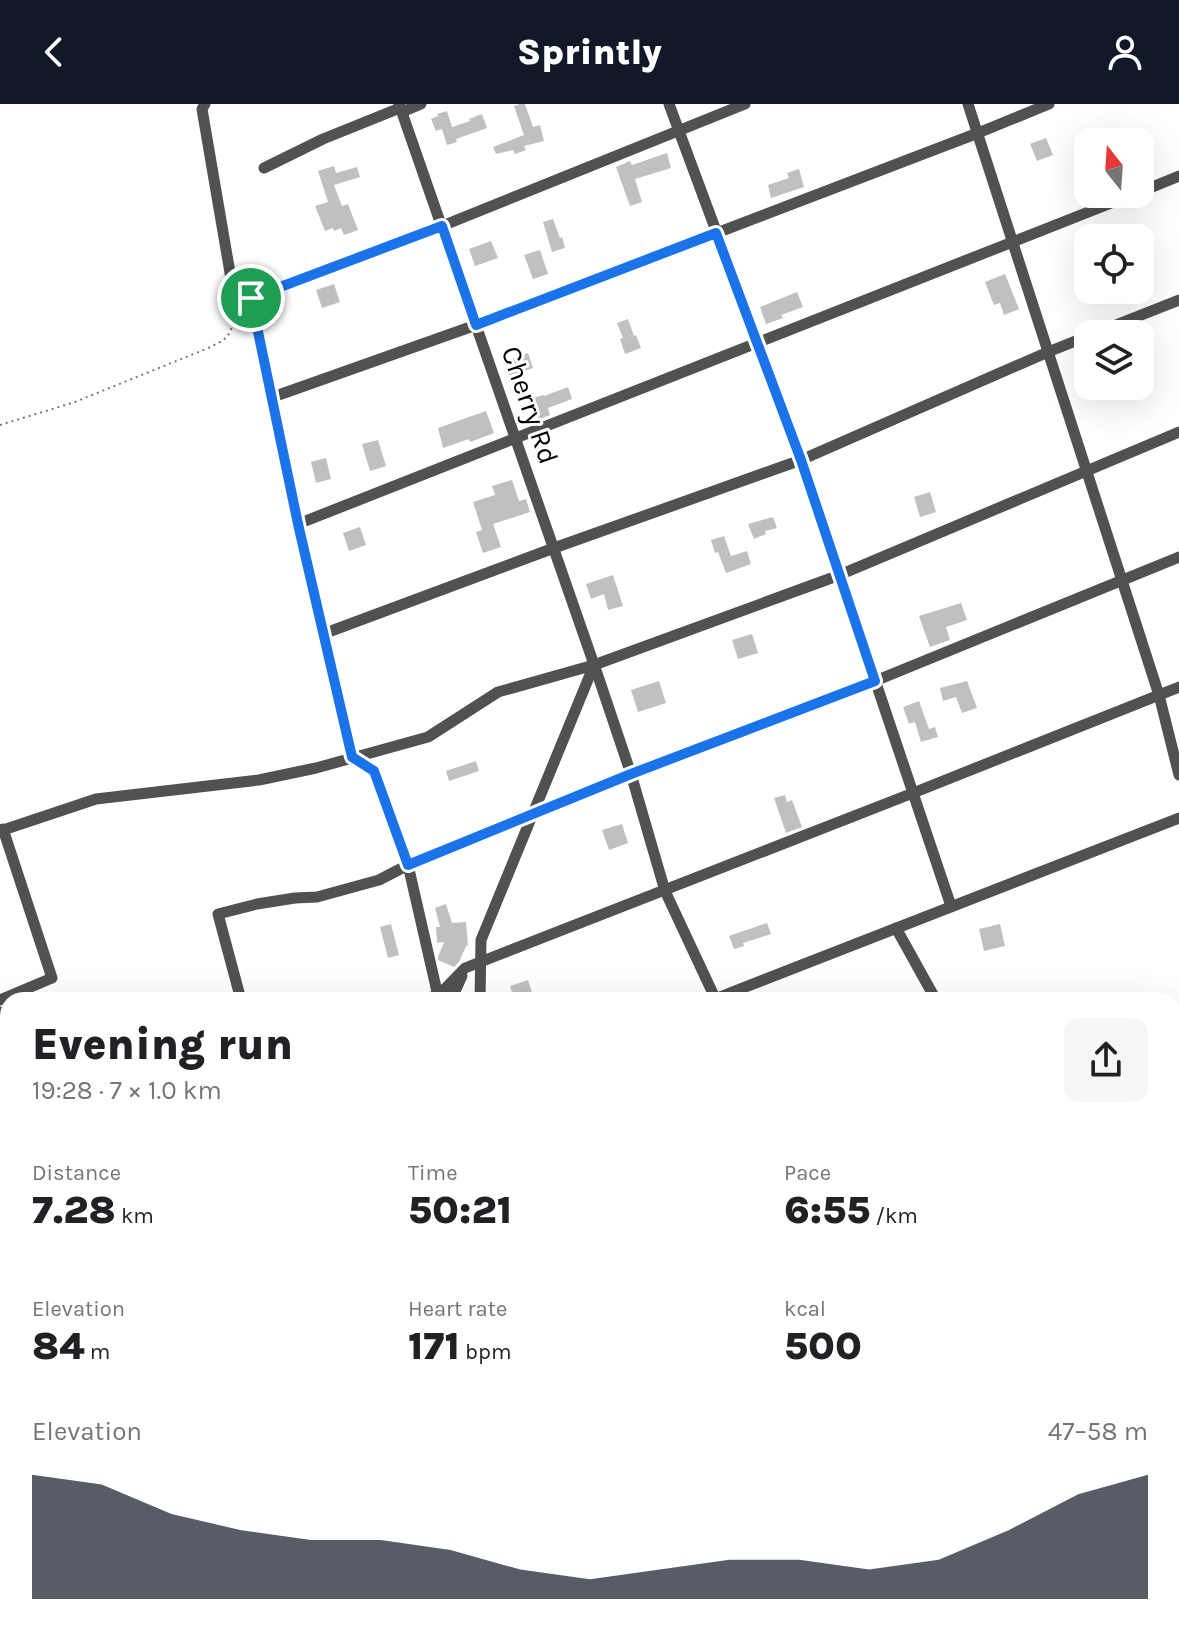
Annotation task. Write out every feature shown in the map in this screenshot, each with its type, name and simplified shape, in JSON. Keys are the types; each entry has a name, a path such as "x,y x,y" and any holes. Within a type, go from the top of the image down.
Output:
{"street":[{"path":"205,104 202,109 235,302 442,226 745,104"},
{"path":"264,168 323,139 400,108 421,104"},
{"path":"669,104 801,460 951,906"},
{"path":"968,104 1159,695 1179,775"},
{"path":"273,397 476,325 1049,104"},
{"name":"Cherry Rd","path":"400,108 596,670 631,774 665,891 711,992"},
{"path":"1154,186 1179,176"},
{"path":"298,524 1099,208"},
{"path":"251,298 298,524 352,757 374,771 408,865 437,992"},
{"path":"1128,320 1179,300"},
{"path":"323,634 801,460 1074,341"},
{"path":"19,992 52,978 2,830 96,799 259,780 316,768 428,737 498,692 596,670 839,575 1179,432"},
{"path":"239,992 218,914 257,904 317,897 379,880 408,865 631,774 875,681 1179,557"},
{"path":"454,992 481,940 596,670"},
{"path":"442,992 465,968 1179,687"},
{"path":"732,992 1179,818"},
{"path":"896,928 932,992"},
{"path":"480,992 481,940"}],"path":[{"path":"0,425 75,402 225,340 232,330 235,302"}],"building":[{"path":"525,104 533,127 540,125 544,141 524,146 526,150 515,154 513,150 496,154 493,147 524,135 514,106"},
{"path":"447,111 452,127 482,114 487,128 447,145 442,129 436,131 431,119"},
{"path":"1046,138 1053,155 1037,161 1030,144"},
{"path":"667,153 671,168 635,179 642,202 630,206 616,167"},
{"path":"334,166 336,173 357,167 360,177 334,185 342,206 348,204 358,230 344,235 341,228 325,231 315,206 328,202 318,171"},
{"path":"799,169 804,187 771,198 768,185 789,178 787,173"},
{"path":"553,219 565,248 552,252 543,222"},
{"path":"491,241 498,258 475,266 469,249"},
{"path":"540,250 548,274 533,279 524,255"},
{"path":"1005,274 1019,309 1004,315 1000,303 994,305 985,282"},
{"path":"334,284 340,302 322,308 316,290"},
{"path":"797,292 803,307 766,324 760,307"},
{"path":"628,319 641,348 625,354 617,323"},
{"path":"528,353 533,368 509,376 504,361"},
{"path":"568,387 572,399 548,408 550,415 535,421 529,399"},
{"path":"486,411 494,433 443,448 438,428"},
{"path":"378,440 386,466 370,471 362,444"},
{"path":"326,458 331,479 316,483 311,462"},
{"path":"512,480 519,501 526,499 530,512 493,524 501,547 483,553 476,532 482,530 473,502 495,495 492,486"},
{"path":"930,492 936,512 920,517 914,497"},
{"path":"773,517 777,528 765,531 766,534 754,539 748,524"},
{"path":"360,527 366,545 349,551 343,533"},
{"path":"724,536 731,556 747,551 751,564 726,573 711,540"},
{"path":"613,575 623,606 608,610 604,594 591,599 586,584"},
{"path":"961,603 967,620 946,627 950,640 930,647 919,616"},
{"path":"752,634 758,653 738,659 732,640"},
{"path":"659,681 666,703 638,712 631,690"},
{"path":"967,681 977,708 962,713 956,697 943,701 940,688"},
{"path":"919,701 929,729 935,727 938,737 921,742 915,722 909,724 903,707"},
{"path":"476,761 479,771 449,781 446,771"},
{"path":"785,795 787,802 792,800 802,827 786,833 774,798"},
{"path":"622,824 628,843 609,850 602,830"},
{"path":"446,904 452,923 466,922 468,945 454,967 438,960 444,942 437,943 436,927 440,927 435,908"},
{"path":"767,923 771,934 734,949 729,936"},
{"path":"391,924 399,955 388,958 380,927"},
{"path":"1000,924 1005,946 984,951 979,929"},
{"path":"528,980 532,992 512,992 510,986"}],"route":[{"path":"442,226 476,325 716,233 801,460 875,681 631,774 408,865 374,771 352,757 298,524 251,298 442,226"}]}
